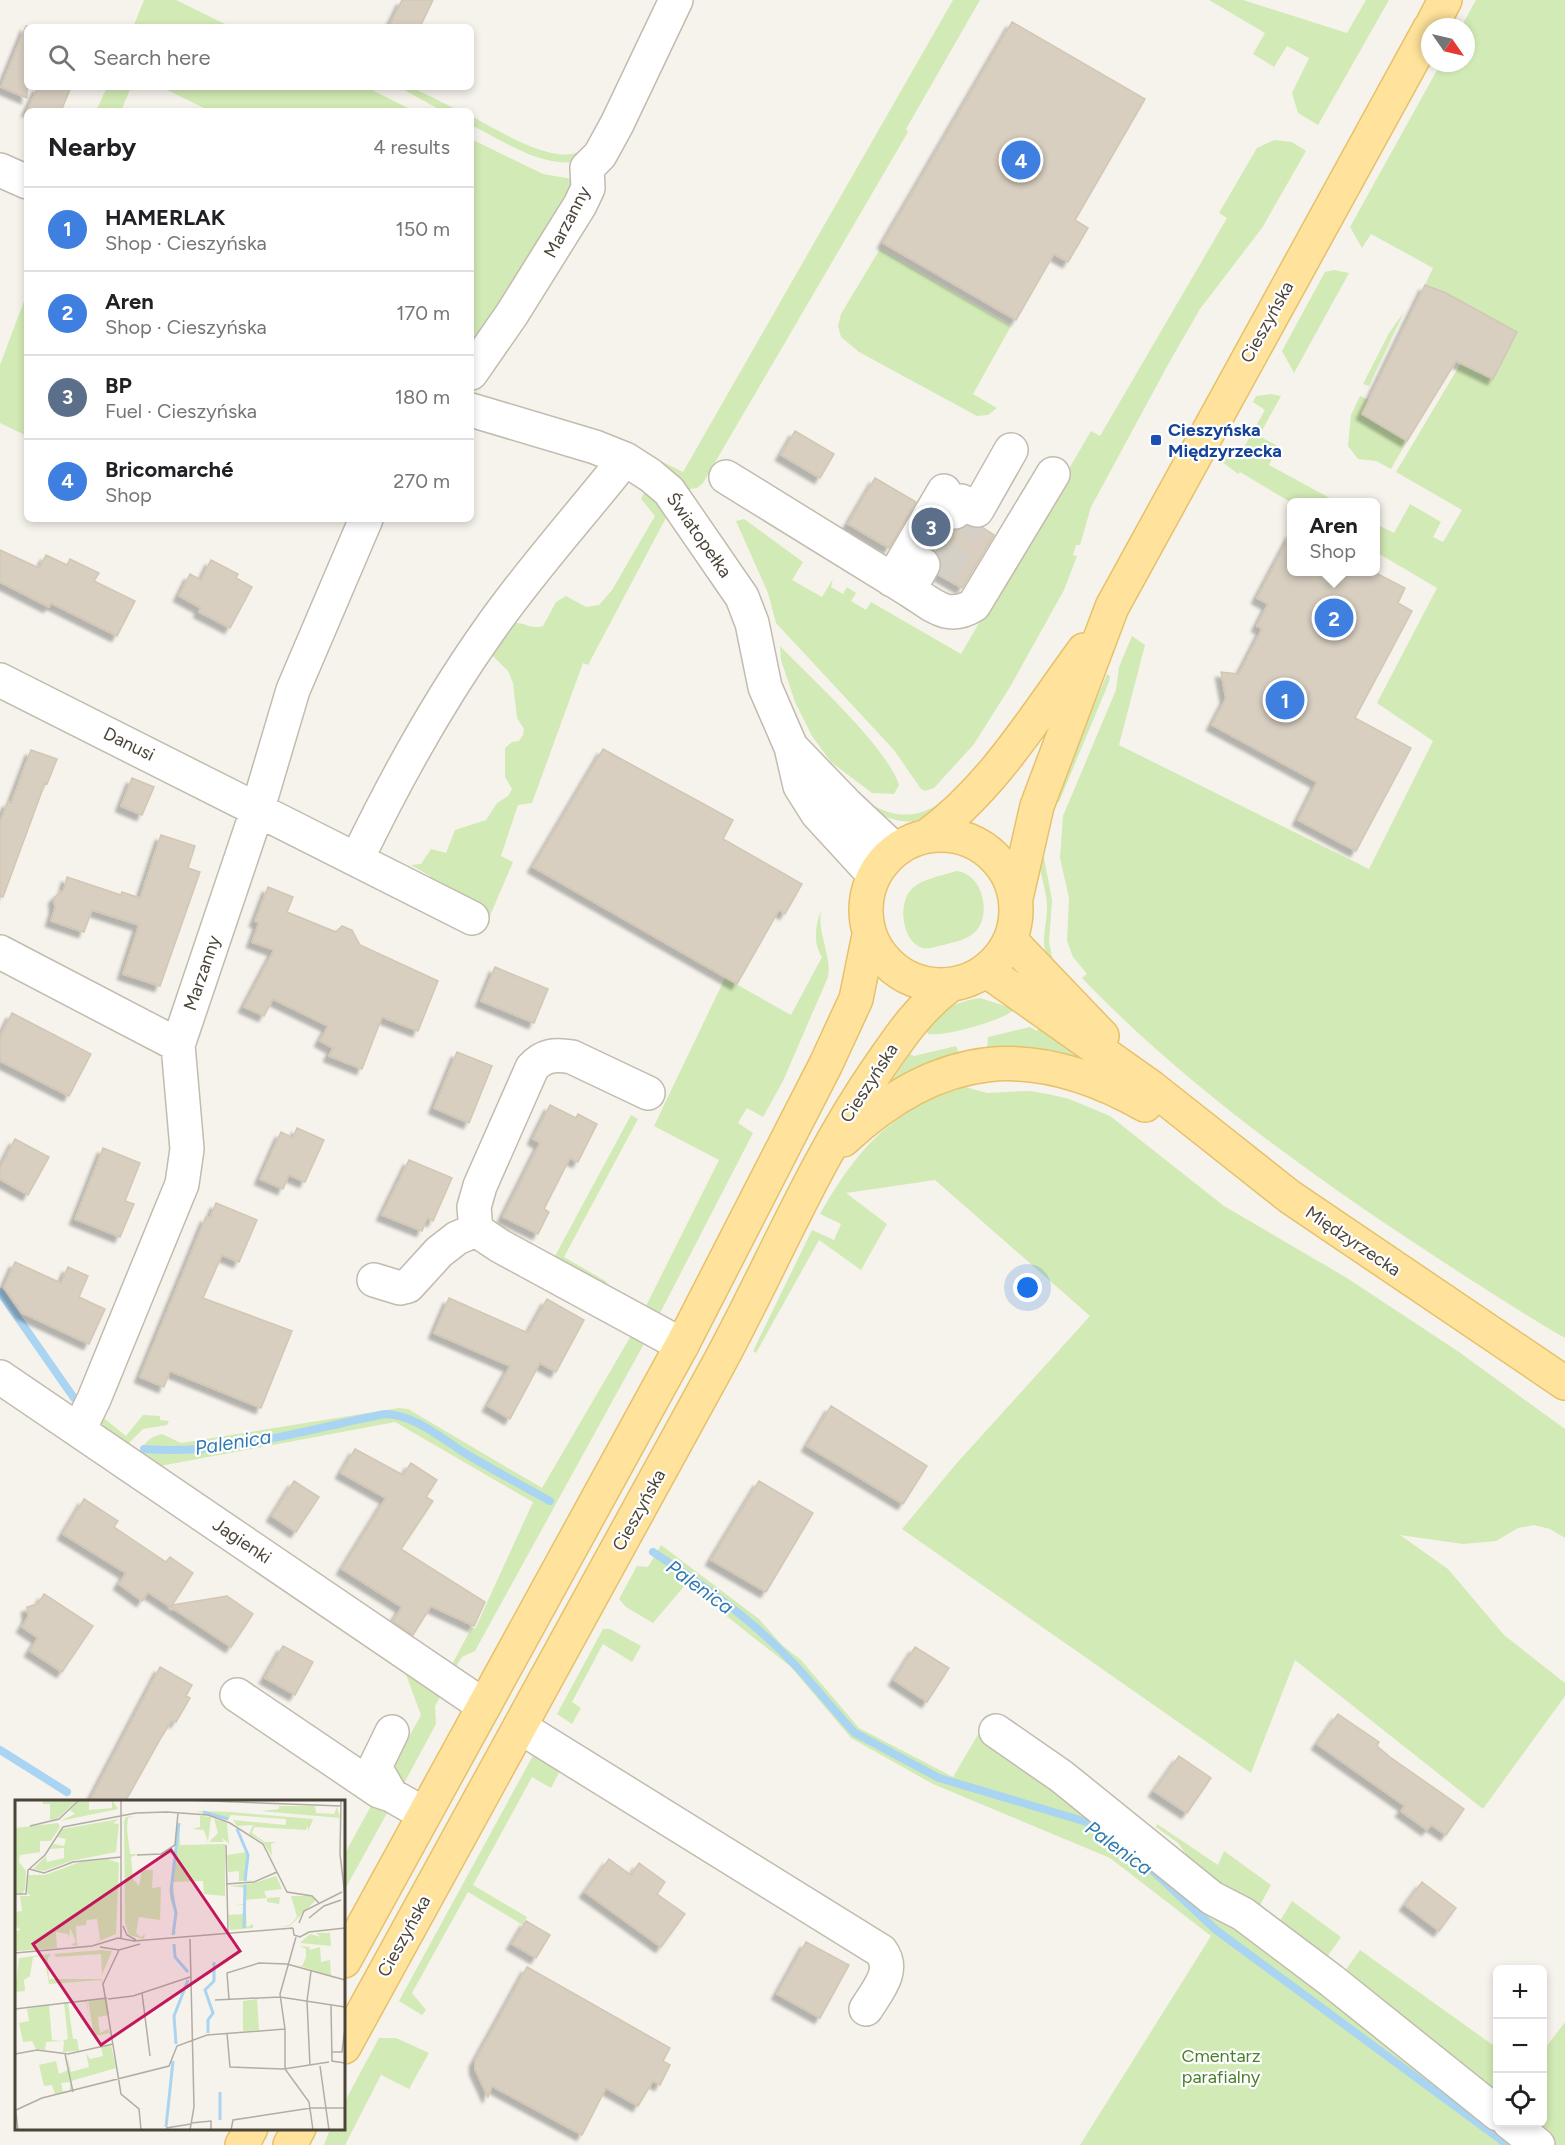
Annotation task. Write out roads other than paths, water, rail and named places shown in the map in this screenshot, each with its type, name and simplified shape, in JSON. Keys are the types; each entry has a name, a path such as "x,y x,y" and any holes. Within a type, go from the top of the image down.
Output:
{"main road":[{"name":"Cieszyńska","path":"1435,18 1445,0"},
{"name":"Cieszyńska","path":"1016,897 1037,806 1107,618 1194,454 1421,43"},
{"name":"Cieszyńska","path":"927,836 951,819 979,791 1107,618"},
{"path":"345,1959 682,1345 850,1013 864,969 869,935 865,904 874,875 895,850 927,836 951,835 974,842 994,855 1008,875 1016,897 1017,920 1011,940 1001,958 987,971 969,982 949,986 932,985 905,974 880,951 869,935"},
{"name":"Międzyrzecka","path":"1011,940 1151,1087"},
{"name":"Międzyrzecka","path":"987,971 1151,1087 1290,1197 1565,1383"},
{"name":"Cieszyńska","path":"345,2045 719,1364 820,1162 858,1097 907,1025 924,1006 949,986"},
{"path":"820,1162 862,1123 911,1089 969,1067 1029,1064 1062,1068 1108,1085 1153,1110 1290,1197"},
{"path":"242,2145 250,2130"},
{"path":"290,2145 298,2130"}],"street":[{"name":"Marzanny","path":"474,369 512,314 580,205 588,188 590,176 587,168 600,155 676,0"},
{"path":"0,170 24,181"},
{"name":"Światopełka","path":"474,411 595,447 625,459 669,491 742,597 752,623 765,687 791,747 800,786 808,800 874,875"},
{"path":"933,589 982,519 1011,450"},
{"path":"357,859 401,774 483,638 625,459"},
{"path":"982,519 1053,474"},
{"path":"726,477 933,589 963,612 974,605 982,519"},
{"name":"Marzanny","path":"79,1431 185,1172 187,1149 178,1045 258,808 293,690 365,522"},
{"name":"Danusi","path":"0,680 258,808 472,918"},
{"name":"Światopełka","path":"791,747 846,805 895,850"},
{"path":"0,952 178,1045"},
{"path":"476,1230 474,1207 480,1186 532,1068 538,1060 559,1054 572,1057 648,1093"},
{"path":"476,1230 500,1246 682,1345"},
{"path":"374,1280 400,1288 408,1286 439,1252 457,1238 476,1230"},
{"name":"Jagienki","path":"0,1377 484,1706"},
{"path":"237,1695 379,1791 391,1795 424,1814"},
{"path":"520,1727 881,1951 887,1960 888,1968 866,2009"},
{"path":"996,1731 1061,1776 1212,1898 1243,1914 1332,1981 1493,2111"},
{"path":"391,1795 375,1767 392,1732"},
{"path":"1515,2127 1538,2145"}],"waterway":[{"name":"Palenica","path":"0,1292 74,1398"},
{"name":"Palenica","path":"144,1449 204,1449 235,1445 385,1414 396,1415 418,1423 468,1455 550,1501"},
{"name":"Palenica","path":"653,1552 709,1590 762,1633 802,1672 855,1733 939,1778 1090,1823 1119,1843"},
{"path":"0,1750 67,1792"},
{"name":"Palenica","path":"1152,1870 1216,1930 1508,2145"}],"tunnel":[{"path":"938,574 970,520"}],"place":[{"name":"Bricomarché","path":"1021,160"},
{"name":"Cieszyńska Międzyrzecka","path":"1156,440"},
{"name":"BP","path":"931,527"},
{"name":"Aren","path":"1334,618"},
{"name":"HAMERLAK","path":"1285,700"}],"park label":[{"name":"Cmentarz parafialny","path":"1221,2066"}]}
